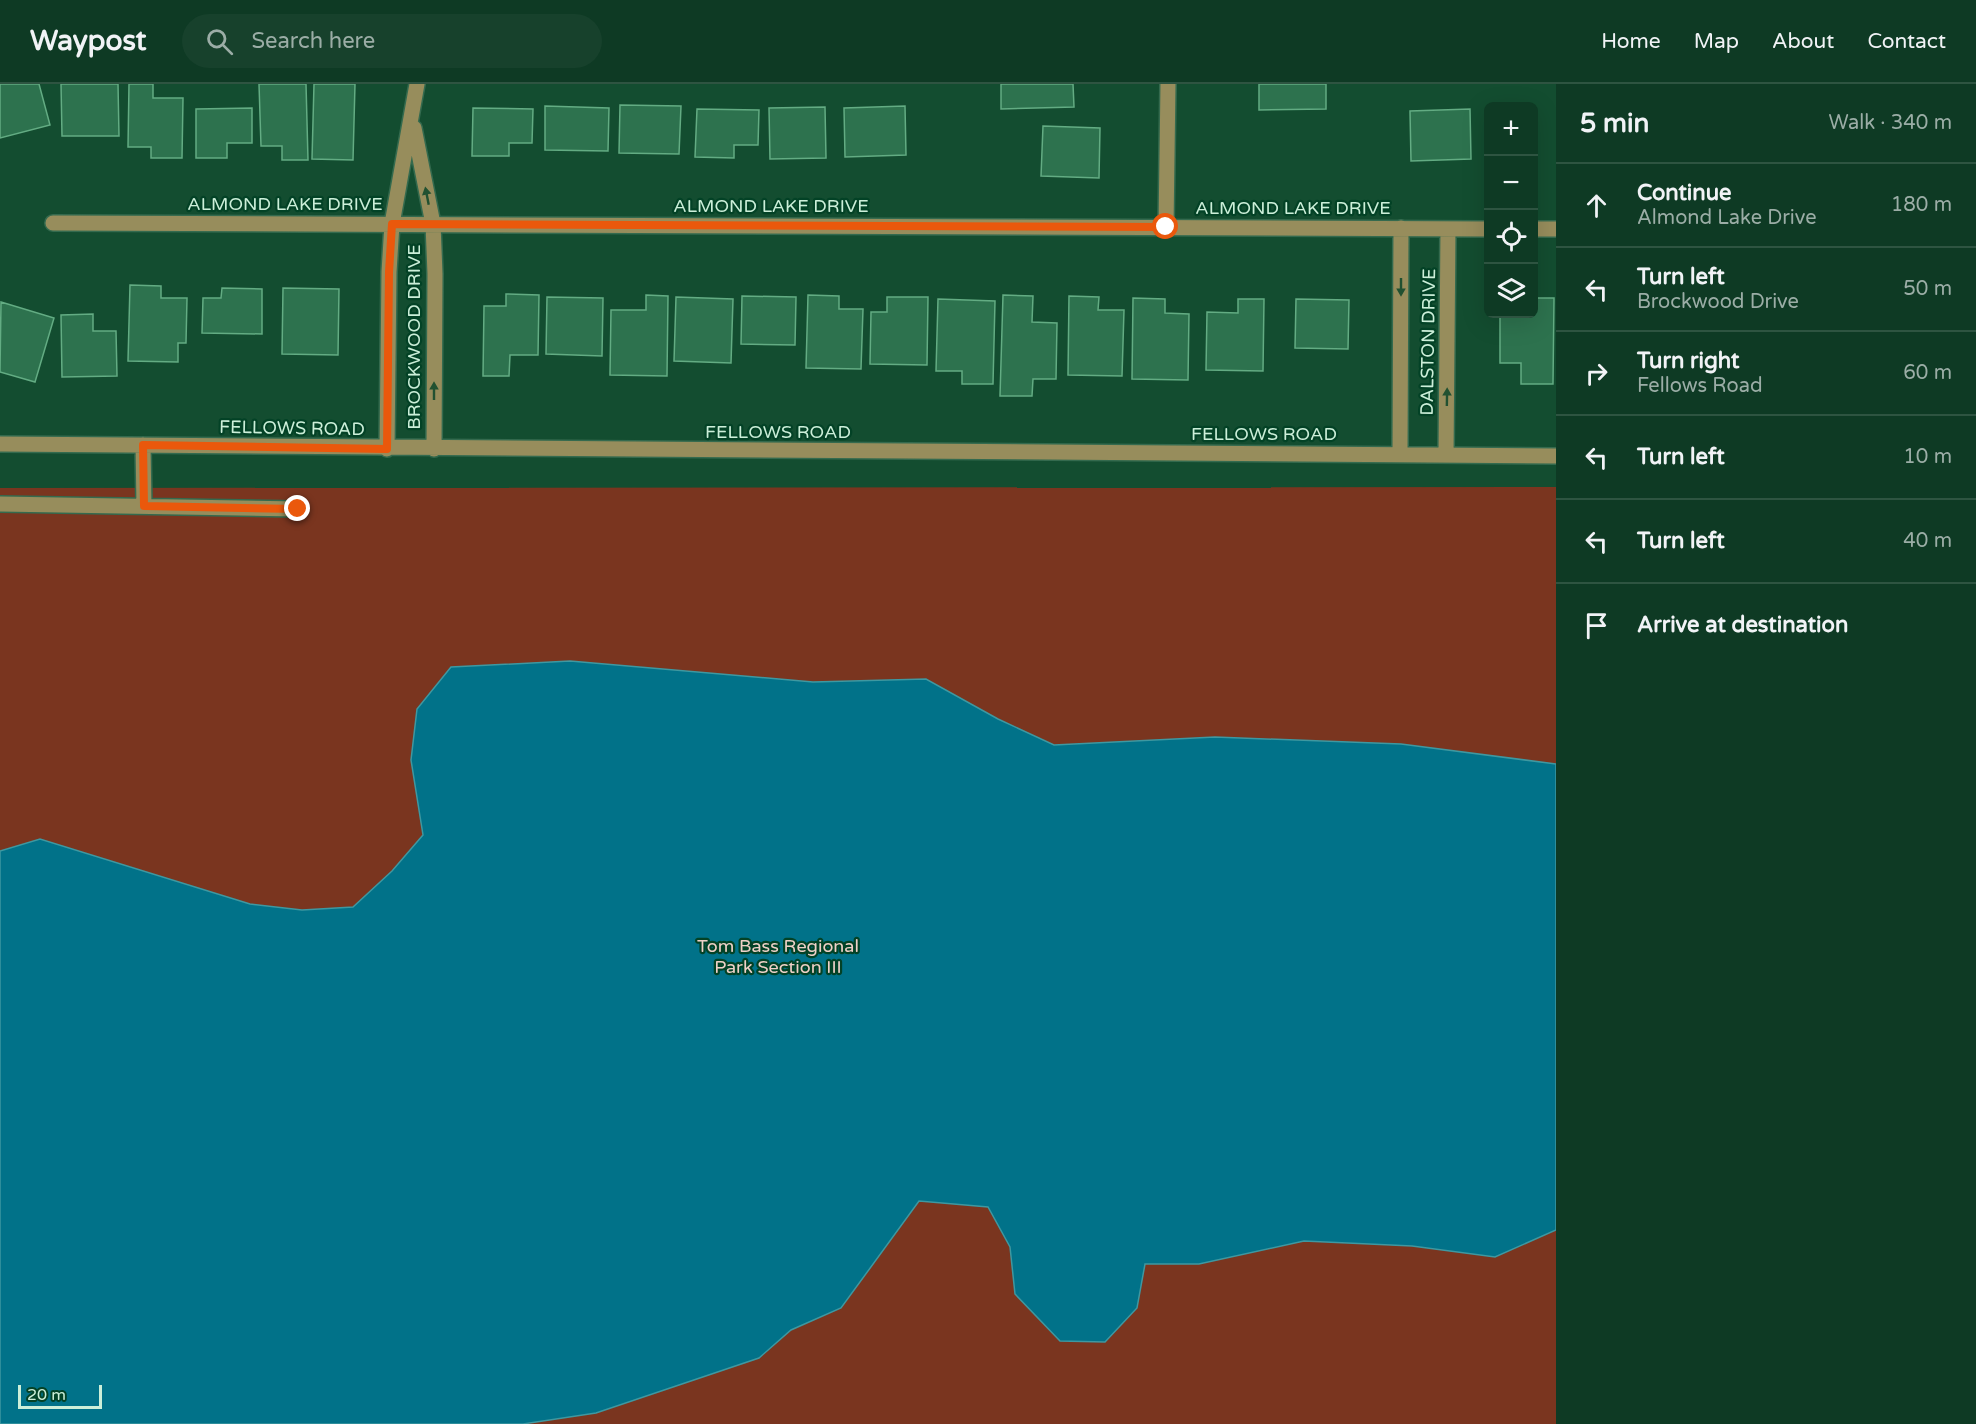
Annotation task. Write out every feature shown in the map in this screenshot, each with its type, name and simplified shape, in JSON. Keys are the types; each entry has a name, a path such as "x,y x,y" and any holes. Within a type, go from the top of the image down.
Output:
{"street":[{"name":"BROCKWOOD DRIVE","path":"387,449 389,272 392,224 417,84"},
{"path":"1166,227 1168,84"},
{"name":"BROCKWOOD DRIVE","path":"412,119 433,224 434,449"},
{"name":"ALMOND LAKE DRIVE","path":"53,223 1484,229"},
{"name":"DALSTON DRIVE","path":"1400,455 1401,228"},
{"name":"DALSTON DRIVE","path":"1446,455 1448,229"},
{"path":"1538,229 1556,229"},
{"name":"FELLOWS ROAD","path":"0,444 387,449 1556,456"},
{"path":"143,445 144,506"},
{"path":"0,504 298,509"}],"green space":[{"name":"Tom Bass Regional Park Section III","path":"1556,487 1556,1424 0,1424 0,488"}],"water":[{"name":"Tom Bass Regional Park Section III","path":"570,661 813,682 926,679 998,719 1054,745 1215,737 1401,744 1556,764 1556,1230 1495,1257 1412,1246 1304,1241 1199,1264 1145,1264 1137,1308 1105,1342 1060,1341 1015,1294 1010,1247 988,1207 919,1201 841,1308 791,1330 759,1358 596,1413 523,1424 0,1424 0,851 40,839 250,904 302,910 353,907 392,871 423,835 411,760 417,709 451,667"}],"building":[{"path":"0,84 39,84 50,125 0,138"},
{"path":"61,84 118,84 119,136 62,136"},
{"path":"129,84 153,84 153,98 183,98 182,158 151,158 151,147 128,147"},
{"path":"259,84 306,84 308,160 282,160 282,146 261,146"},
{"path":"314,84 355,84 353,160 312,159"},
{"path":"1001,84 1073,84 1074,107 1001,109"},
{"path":"1259,84 1326,84 1326,109 1259,110"},
{"path":"620,105 681,106 679,154 619,153"},
{"path":"545,106 609,108 608,151 545,150"},
{"path":"905,106 906,155 845,157 844,108"},
{"path":"825,107 826,158 770,159 769,108"},
{"path":"252,108 252,143 227,143 227,158 196,158 196,109"},
{"path":"473,108 533,109 532,143 509,143 509,156 472,156"},
{"path":"697,109 759,110 758,145 734,145 734,158 695,157"},
{"path":"1470,109 1471,159 1411,161 1410,111"},
{"path":"1043,126 1100,128 1099,178 1041,176"},
{"path":"130,285 161,286 161,298 187,298 186,343 178,343 178,362 128,361"},
{"path":"222,288 262,289 262,334 202,333 203,298 221,298"},
{"path":"283,288 339,289 338,355 282,354"},
{"path":"506,294 539,295 538,355 510,355 509,376 483,376 484,306 506,306"},
{"path":"646,295 668,296 667,376 610,375 611,310 646,310"},
{"path":"808,295 839,296 839,309 863,309 861,369 806,368"},
{"path":"1003,295 1033,296 1032,322 1057,323 1056,379 1033,379 1032,396 1000,396"},
{"path":"742,296 796,297 795,345 741,344"},
{"path":"1069,296 1099,297 1098,310 1124,310 1122,376 1068,375"},
{"path":"547,297 603,298 602,356 546,354"},
{"path":"676,297 733,299 731,363 674,361"},
{"path":"887,297 928,297 927,365 870,364 871,312 887,312"},
{"path":"1133,298 1165,299 1165,313 1189,314 1188,380 1132,379"},
{"path":"1538,298 1554,298 1553,384 1521,384 1521,363 1500,363 1500,318 1538,318"},
{"path":"938,299 995,301 993,384 962,384 962,371 936,371"},
{"path":"1238,299 1264,299 1263,371 1206,370 1207,312 1238,313"},
{"path":"1296,299 1349,300 1348,349 1295,348"},
{"path":"1,302 54,318 35,382 0,372"},
{"path":"93,314 93,331 116,331 117,376 62,377 61,315"}],"route":[{"path":"298,509 144,506 143,445 387,449 389,272 392,224 1166,227"}]}
